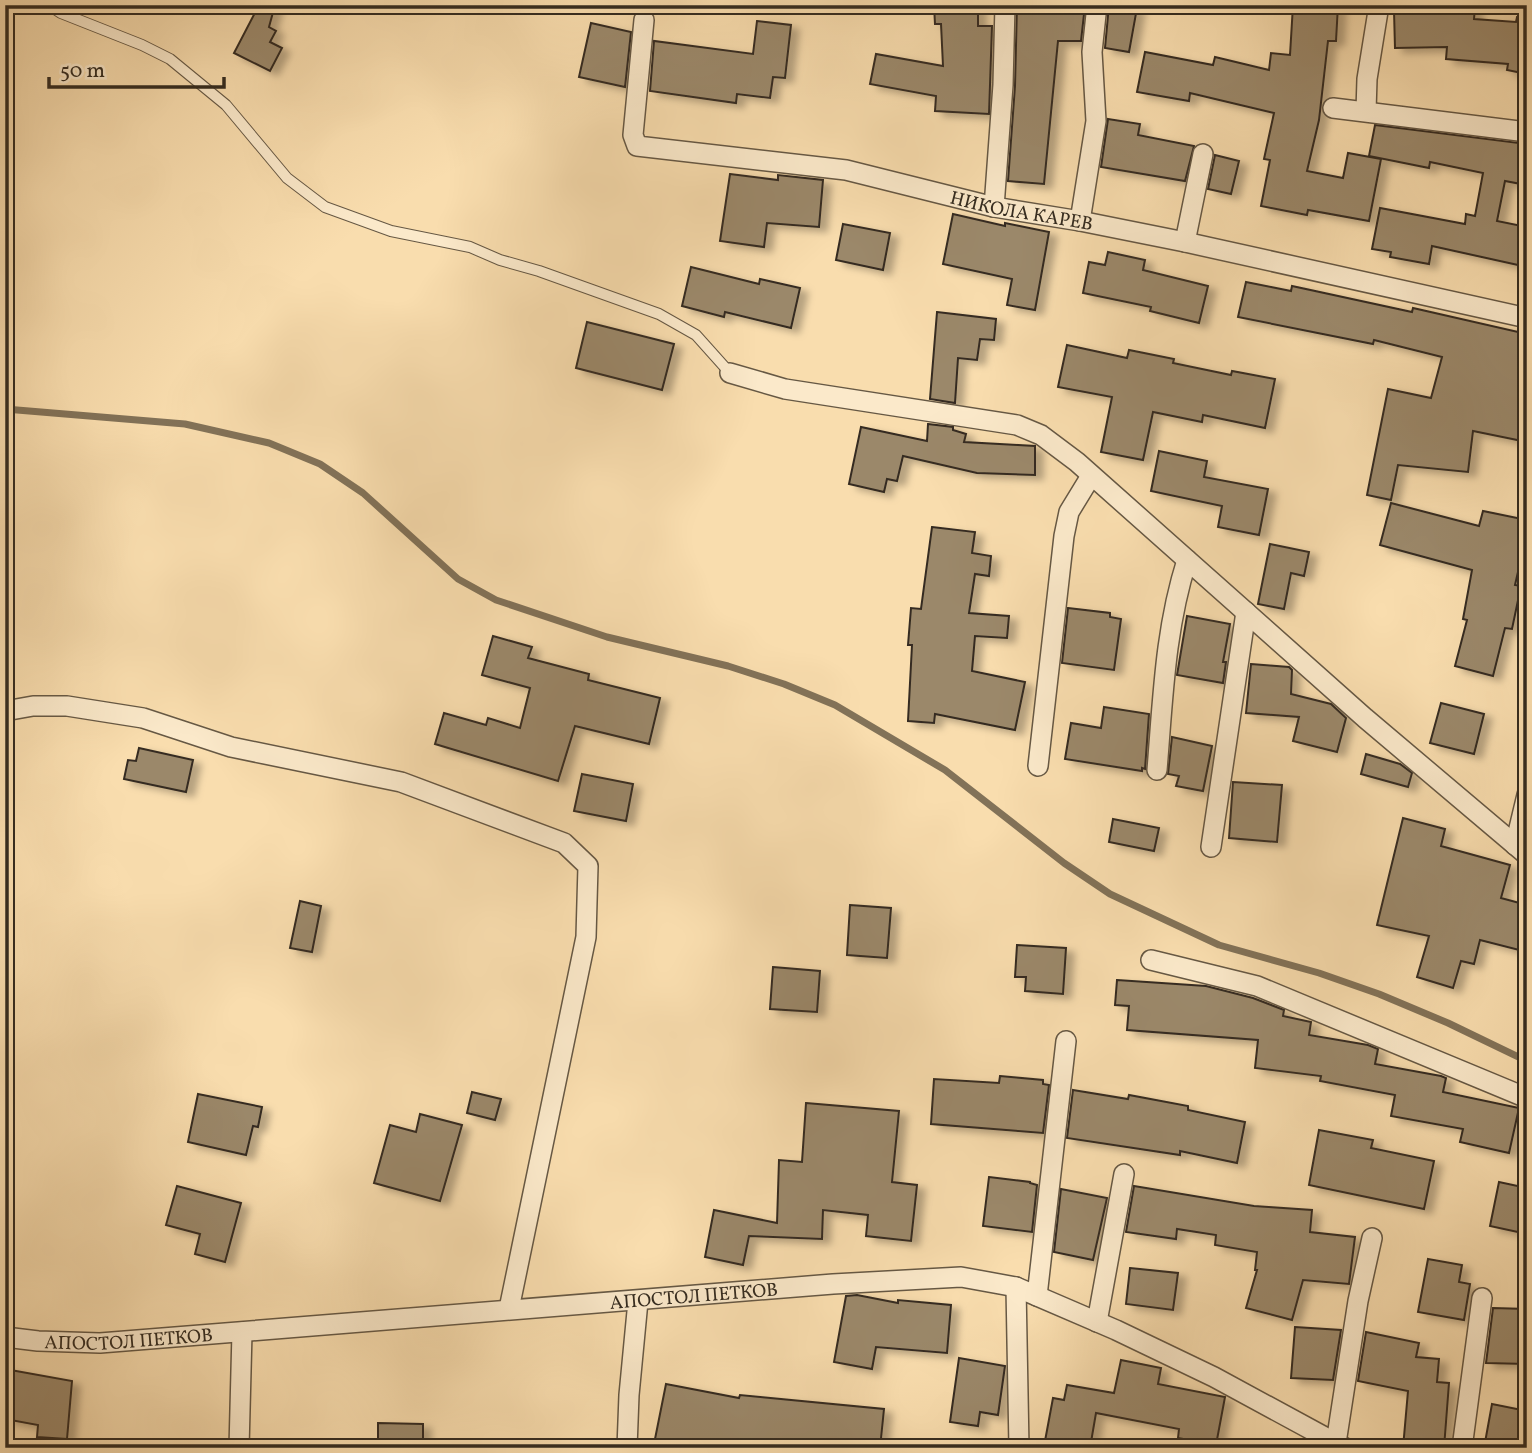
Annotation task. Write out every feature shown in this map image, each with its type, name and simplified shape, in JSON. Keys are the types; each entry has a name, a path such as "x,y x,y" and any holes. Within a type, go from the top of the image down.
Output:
{"street":[{"path":"994,207 1003,85 1005,5"},
{"path":"1080,221 1096,121 1092,52 1097,5"},
{"path":"1366,111 1367,79 1379,5"},
{"name":"НИКОЛА КАРЕВ","path":"644,20 633,135 637,146 846,170 994,207 1185,242 1527,318"},
{"path":"1333,108 1527,132"},
{"path":"1185,242 1203,154"},
{"path":"730,373 785,389 1017,425 1041,435 1077,462 1365,718 1521,850"},
{"path":"1038,766 1069,512 1091,476"},
{"path":"1157,770 1167,645 1177,593 1187,560"},
{"path":"1211,847 1247,612"},
{"path":"5,711 33,706 67,706 143,718 231,747 401,782 564,843 588,866 586,937 509,1309"},
{"path":"1521,850 1527,795"},
{"path":"1151,960 1256,986 1527,1098"},
{"path":"1037,1296 1066,1041"},
{"path":"1097,1322 1124,1174"},
{"path":"1340,1445 1358,1301 1372,1238"},
{"name":"АПОСТОЛ ПЕТКОВ","path":"5,1337 38,1342 100,1343 509,1309 961,1277 1016,1287 1097,1322 1214,1377 1340,1445"},
{"path":"1016,1287 1019,1448"},
{"path":"1462,1448 1482,1298"},
{"path":"627,1448 638,1301"},
{"path":"239,1448 242,1332"}],"lane":[{"path":"49,5 61,13 170,59 226,105 286,178 325,207 391,231 470,247 500,260 539,271 659,314 696,335 730,373"}],"building":[{"path":"259,5 275,5 269,27 276,31 270,42 282,48 270,71 234,53"},
{"path":"934,5 978,5 978,26 992,26 989,114 935,111 936,96 870,84 876,54 943,66 941,24 935,24"},
{"path":"1017,5 1085,5 1081,41 1058,41 1044,184 1008,181 1015,86"},
{"path":"1109,5 1137,8 1129,52 1105,48"},
{"path":"1293,5 1338,5 1336,41 1328,41 1319,120 1307,171 1343,178 1348,153 1381,159 1369,221 1308,210 1307,215 1261,206 1270,160 1264,159 1274,113 1190,93 1189,101 1137,92 1145,52 1213,65 1215,57 1269,70 1271,53 1290,55"},
{"path":"1450,6 1475,8 1474,19 1516,22 1517,17 1527,18 1527,74 1507,70 1508,64 1446,59 1447,47 1395,48 1394,11 1450,10"},
{"path":"757,21 791,25 785,78 773,77 770,98 737,94 736,103 650,91 654,41 753,54"},
{"path":"591,23 631,32 625,87 579,77"},
{"path":"1108,119 1140,124 1138,135 1194,146 1185,181 1101,167"},
{"path":"1375,125 1527,144 1521,184 1505,181 1497,221 1527,227 1527,267 1432,246 1429,264 1390,257 1391,252 1372,249 1380,208 1465,224 1466,214 1475,216 1483,173 1430,162 1429,168 1369,156"},
{"path":"1215,155 1239,161 1231,194 1208,189"},
{"path":"730,174 778,180 778,175 823,180 819,227 767,223 764,247 720,241"},
{"path":"953,214 1005,226 1005,223 1049,232 1035,310 1007,305 1012,279 943,264"},
{"path":"843,224 890,233 883,270 836,260"},
{"path":"1108,252 1145,260 1143,270 1208,286 1199,323 1150,311 1151,307 1083,293 1089,262 1105,265"},
{"path":"691,267 759,284 760,279 800,288 791,328 725,312 724,317 682,306"},
{"path":"1246,282 1291,291 1292,286 1412,312 1413,308 1527,334 1527,442 1473,431 1468,472 1398,465 1391,500 1367,495 1388,389 1431,398 1442,357 1374,340 1373,344 1238,317"},
{"path":"937,312 996,319 994,340 980,339 977,360 958,358 955,403 930,399"},
{"path":"587,322 674,344 662,390 576,368"},
{"path":"1067,345 1127,358 1129,350 1174,359 1173,363 1231,375 1232,371 1275,379 1265,428 1203,415 1202,422 1153,412 1143,460 1101,452 1112,397 1058,387"},
{"path":"928,424 953,427 953,430 966,434 964,442 1035,446 1035,475 977,473 903,456 897,481 887,479 884,492 849,484 861,427 927,441"},
{"path":"1159,451 1207,461 1204,477 1268,489 1259,535 1218,527 1222,506 1151,491"},
{"path":"1391,503 1479,526 1483,511 1527,520 1527,533 1515,585 1521,586 1512,629 1505,628 1493,676 1455,666 1467,620 1463,619 1472,570 1380,545"},
{"path":"932,527 975,532 972,553 991,556 989,576 975,574 969,613 1009,616 1007,638 975,636 972,671 1025,682 1015,730 935,714 934,723 908,721 911,608 921,609"},
{"path":"1270,544 1309,552 1304,576 1291,573 1284,609 1258,604"},
{"path":"1068,608 1110,613 1110,617 1121,619 1114,670 1062,663"},
{"path":"1187,616 1230,624 1223,662 1226,662 1223,683 1177,675"},
{"path":"493,636 532,647 528,658 589,674 588,680 660,698 649,744 575,726 558,781 435,744 444,713 486,725 488,718 520,728 530,688 482,675"},
{"path":"1251,664 1289,667 1292,670 1291,694 1331,704 1346,718 1337,752 1293,741 1299,717 1246,713"},
{"path":"1441,703 1484,714 1474,754 1430,743"},
{"path":"1104,707 1149,714 1145,769 1142,768 1142,771 1065,759 1071,723 1101,728"},
{"path":"1172,737 1212,746 1203,791 1176,786 1179,776 1168,774"},
{"path":"139,748 193,760 186,792 124,779 128,760 136,761"},
{"path":"1366,754 1400,764 1412,773 1408,787 1361,774"},
{"path":"582,774 633,784 626,821 574,811"},
{"path":"1233,782 1282,785 1277,842 1229,838"},
{"path":"1403,818 1445,829 1441,846 1510,865 1501,898 1527,905 1527,952 1480,940 1474,964 1461,961 1453,988 1417,977 1429,936 1377,925"},
{"path":"1113,819 1159,828 1154,851 1109,842"},
{"path":"300,901 321,906 312,952 290,948"},
{"path":"850,905 891,908 887,958 847,955"},
{"path":"1017,945 1066,948 1063,994 1025,991 1026,977 1015,977"},
{"path":"773,967 820,971 817,1012 770,1009"},
{"path":"1117,980 1206,986 1253,998 1284,1010 1283,1016 1311,1022 1309,1035 1378,1049 1375,1064 1441,1076 1446,1078 1443,1092 1519,1108 1509,1153 1460,1142 1463,1129 1391,1116 1395,1095 1320,1081 1321,1076 1255,1068 1258,1040 1127,1030 1129,1006 1115,1005"},
{"path":"1000,1076 1043,1080 1043,1084 1049,1085 1043,1133 931,1124 934,1079 999,1083"},
{"path":"1073,1090 1128,1099 1129,1095 1188,1106 1188,1110 1245,1122 1237,1163 1180,1151 1180,1155 1067,1138"},
{"path":"472,1092 501,1099 495,1120 467,1113"},
{"path":"198,1094 262,1107 258,1127 253,1126 246,1155 188,1142"},
{"path":"806,1103 899,1111 892,1182 917,1185 911,1241 866,1236 868,1215 823,1210 822,1239 749,1236 743,1265 705,1257 714,1210 777,1223 779,1160 802,1162"},
{"path":"420,1114 462,1125 440,1201 374,1183 390,1125 416,1132"},
{"path":"1319,1130 1373,1140 1371,1148 1434,1161 1424,1209 1309,1185"},
{"path":"989,1177 1037,1185 1032,1232 983,1226"},
{"path":"1499,1182 1527,1188 1527,1234 1490,1226"},
{"path":"177,1186 241,1203 225,1262 195,1254 200,1234 166,1225"},
{"path":"1134,1186 1254,1206 1312,1210 1310,1232 1355,1237 1349,1284 1303,1280 1292,1320 1246,1308 1257,1270 1257,1252 1215,1245 1216,1235 1177,1229 1176,1239 1126,1232"},
{"path":"1061,1189 1107,1198 1093,1260 1054,1252"},
{"path":"1428,1259 1462,1265 1459,1282 1470,1284 1464,1320 1418,1312"},
{"path":"1130,1268 1178,1273 1173,1310 1126,1304"},
{"path":"857,1295 898,1303 898,1300 951,1305 947,1353 876,1347 872,1369 834,1362 846,1296"},
{"path":"1493,1308 1527,1309 1527,1364 1486,1363"},
{"path":"1295,1327 1341,1330 1333,1380 1291,1378"},
{"path":"1366,1332 1419,1343 1416,1357 1439,1359 1437,1382 1449,1383 1444,1448 1403,1448 1408,1391 1358,1381"},
{"path":"959,1358 1005,1366 998,1415 980,1412 978,1426 950,1422"},
{"path":"1121,1360 1161,1368 1158,1384 1225,1397 1216,1445 1178,1438 1179,1429 1096,1413 1090,1448 1045,1441 1053,1398 1064,1400 1067,1385 1114,1393"},
{"path":"5,1369 72,1381 67,1439 37,1437 38,1425 5,1419"},
{"path":"666,1384 739,1398 740,1395 884,1409 880,1448 673,1448 654,1444"},
{"path":"1492,1404 1527,1411 1527,1436 1522,1435 1520,1448 1484,1448"},
{"path":"378,1423 423,1424 423,1448 378,1448"}],"waterway":[{"path":"5,409 185,424 269,443 320,464 363,493 458,579 496,600 607,637 728,666 784,684 835,705 945,770 1064,863 1110,894 1219,945 1319,973 1379,994 1527,1061"}]}
